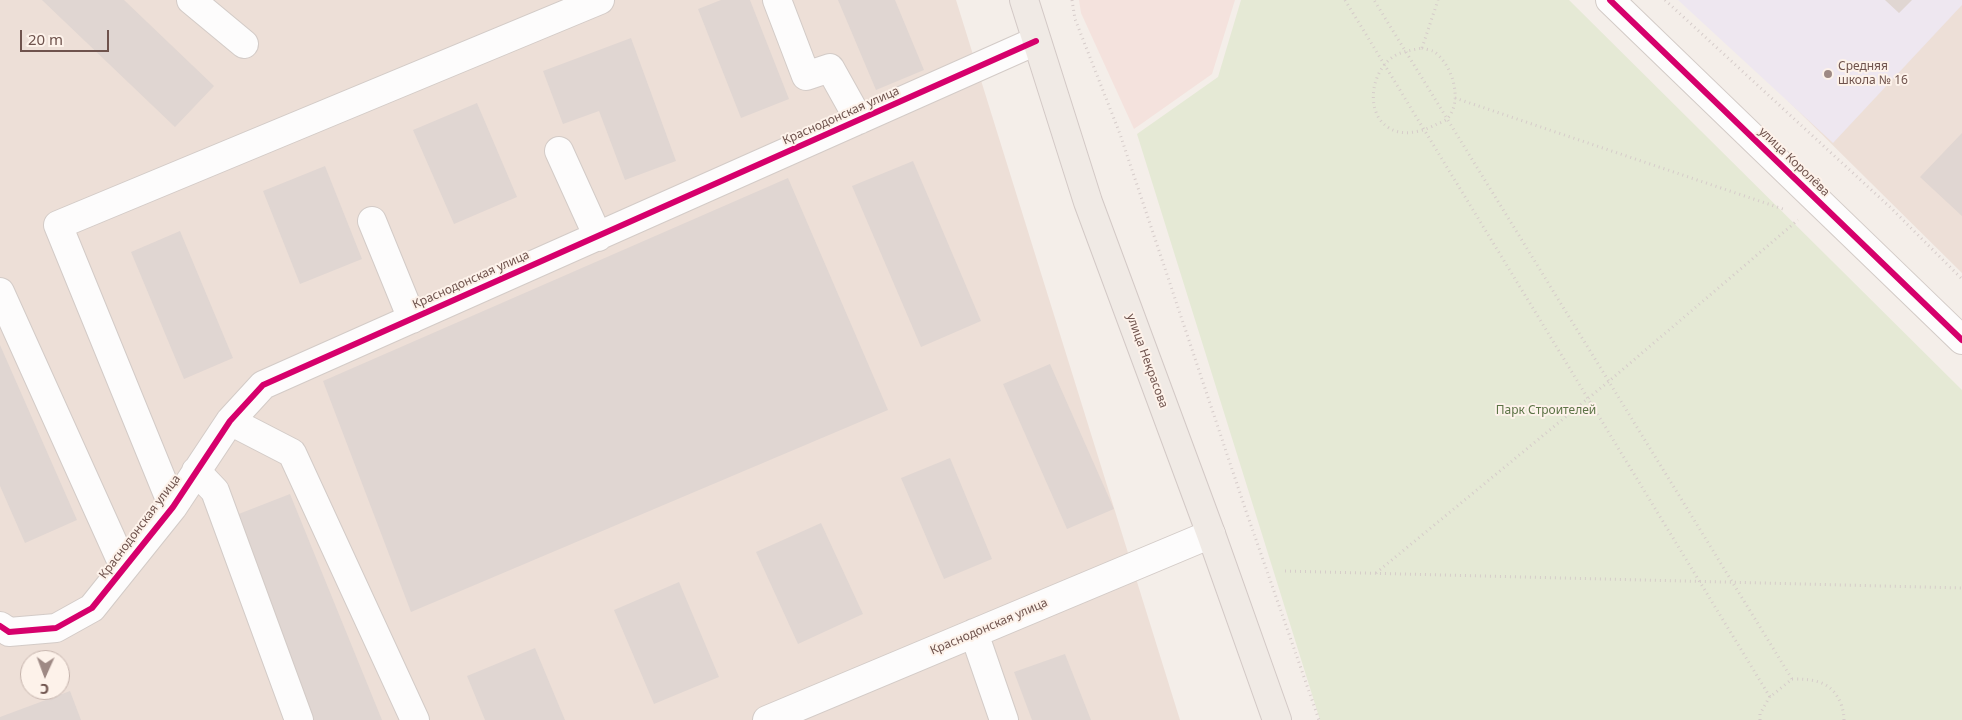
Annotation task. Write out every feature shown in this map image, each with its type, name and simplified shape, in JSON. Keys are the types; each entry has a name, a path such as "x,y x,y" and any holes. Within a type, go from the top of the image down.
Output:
{"main road":[{"name":"улица Некрасова","path":"1024,0 1088,202 1211,534 1276,720"}],"street":[{"path":"192,0 244,44"},
{"name":"Краснодонская улица","path":"172,507 58,225 600,0"},
{"path":"777,0 806,76 830,68 859,120"},
{"name":"улица Королёва","path":"1610,0 1962,340"},
{"name":"Краснодонская улица","path":"0,626 9,632 56,628 92,608 172,507 230,421 263,386 1036,41"},
{"path":"559,151 598,237"},
{"path":"372,221 412,319"},
{"path":"0,292 124,567"},
{"path":"230,421 292,453 415,720"},
{"path":"196,471 215,491 299,720"},
{"name":"Краснодонская улица","path":"767,720 1211,534"},
{"path":"974,633 1004,720"}],"path":[{"path":"1072,0 1076,19 1120,134 1243,502 1319,720"},
{"path":"1345,0 1770,696"},
{"path":"1374,0 1792,680"},
{"path":"1422,48 1438,0"},
{"path":"1665,0 1891,208 1962,279"},
{"path":"1422,48 1432,51 1443,61 1456,91 1454,106 1447,119 1425,131 1417,133 1396,132 1382,122 1372,103 1374,85 1384,65 1395,56 1422,48"},
{"path":"1455,98 1784,210"},
{"path":"1376,573 1608,382 1802,216"},
{"path":"1285,571 1962,588"},
{"path":"1760,720 1760,714 1770,696 1792,680 1810,679 1826,684 1838,696 1844,720"}],"shaded area":[{"path":"0,0 956,0 1180,720 0,720"},
{"path":"1079,0 1235,0 1212,74 1134,129 1081,13"},
{"name":"Средняя школа № 16","path":"1678,0 1962,0 1962,5 1833,143"},
{"path":"1686,0 1962,0 1962,273"}],"green space":[{"name":"Парк Строителей","path":"1241,0 1569,0 1962,390 1962,720 1320,720 1137,134 1218,77"}],"building":[{"path":"42,0 124,0 214,86 175,127"},
{"path":"721,0 750,0 789,99 741,118 698,9"},
{"path":"838,0 895,0 924,70 876,90"},
{"path":"1885,0 1912,0 1899,13"},
{"path":"631,38 676,161 625,180 599,111 563,124 543,71"},
{"path":"477,103 517,197 454,224 413,130"},
{"path":"1962,133 1962,216 1920,177"},
{"path":"913,161 981,321 921,347 852,186"},
{"path":"325,166 362,259 300,284 263,191"},
{"path":"788,178 888,410 411,612 323,381"},
{"path":"180,231 233,358 184,379 131,252"},
{"path":"0,345 77,520 25,543 0,486"},
{"path":"1050,364 1114,509 1067,529 1003,384"},
{"path":"950,458 992,559 944,579 901,478"},
{"path":"290,494 382,720 313,720 231,517"},
{"path":"821,523 863,614 798,644 756,552"},
{"path":"679,582 719,677 654,704 614,610"},
{"path":"535,648 565,720 485,720 467,676"},
{"path":"1065,654 1091,720 1032,720 1014,672"},
{"path":"70,691 81,720 0,720 0,717 46,700 70,700"}],"cycle path":[{"path":"1610,0 1962,340"},
{"path":"0,626 9,632 56,628 92,608 173,507 230,421 263,385 1036,41"}],"place":[{"name":"Средняя школа № 16","path":"1828,74"}]}
